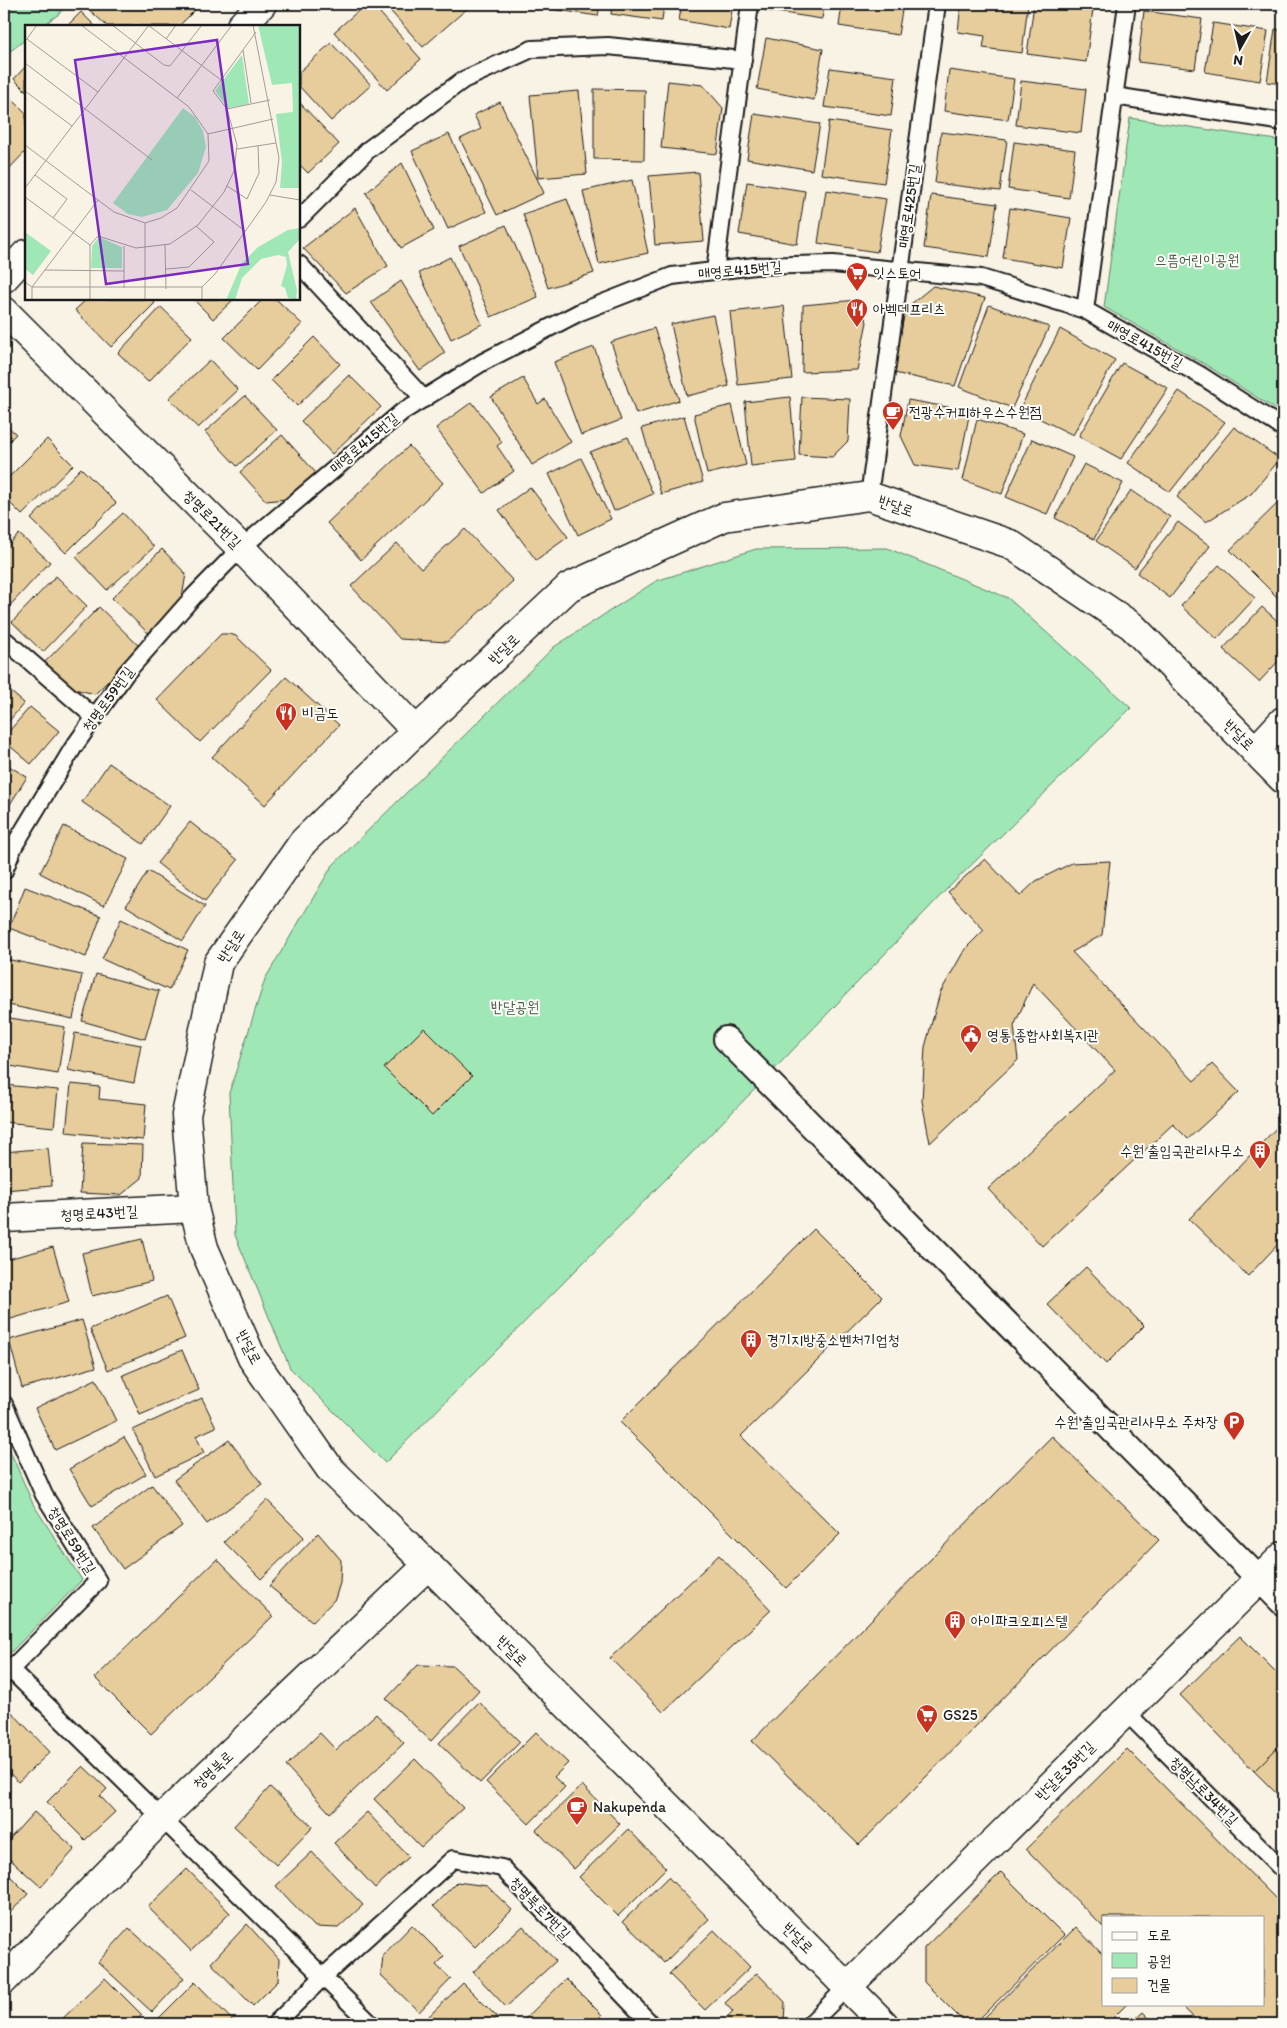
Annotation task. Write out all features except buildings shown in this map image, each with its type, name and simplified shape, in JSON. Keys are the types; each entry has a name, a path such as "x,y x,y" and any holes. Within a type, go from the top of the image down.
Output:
{"street":[{"path":"242,25 262,4"},
{"path":"4,278 25,255"},
{"name":"청명로21번길","path":"4,311 241,548 416,731"},
{"name":"반달로","path":"884,2024 428,1565 330,1469 252,1358 204,1248 194,1208 186,1115 218,963 303,842 416,731 569,587 724,516 869,496 1010,544 1132,626 1283,779"},
{"path":"1255,751 1283,721"},
{"path":"726,1039 1283,1603"},
{"name":"청명로43번길","path":"4,1218 194,1208"},
{"name":"반달로35번길","path":"847,1987 1283,1556"},
{"name":"청명북로","path":"4,1980 162,1818 428,1565"}],"lane":[{"path":"715,271 750,4"},
{"name":"매영로425번길","path":"869,496 937,4"},
{"path":"1084,310 1127,4"},
{"path":"300,218 369,149 463,80 532,49 608,46 743,60"},
{"path":"1114,96 1283,122"},
{"name":"매영로415번길","path":"241,548 402,412 483,362 580,312 672,276 756,266 833,264 981,278 1084,310 1200,375 1283,428"},
{"path":"300,265 424,399"},
{"name":"청명로59번길","path":"4,871 14,846 73,748 126,673 193,597 241,548"},
{"path":"4,639 94,717"},
{"name":"청명로59번길","path":"4,1404 44,1495 98,1581 7,1673"},
{"path":"7,1673 162,1818 371,2024"},
{"name":"청명남로34번길","path":"1126,1712 1283,1870"},
{"name":"청명북로7번길","path":"274,2024 452,1859 502,1868 651,2024"},
{"path":"810,2024 847,1987"}],"green space":[{"path":"4,4 67,4 59,14 43,25 25,25 25,40 4,56"},
{"name":"으뜸어린이공원","path":"1130,118 1283,141 1283,414 1206,365 1104,307"},
{"name":"반달공원","path":"887,548 1008,598 1131,708 946,890 765,1079 385,1463 290,1368 235,1235 229,1093 265,979 332,866 554,647 656,581 756,549"},
{"path":"4,1437 33,1504 82,1580 4,1659"}],"place":[{"name":"잇스토어","path":"857,292"},
{"name":"아벡데프리츠","path":"857,328"},
{"name":"전광수커피하우스수원점","path":"893,431"},
{"name":"비금도","path":"286,732"},
{"name":"영통 종합사회복지관","path":"971,1054"},
{"name":"수원 출입국관리사무소","path":"1260,1170"},
{"name":"경기지방중소벤처기업청","path":"751,1359"},
{"name":"수원 출입국관리사무소 주차장","path":"1234,1441"},
{"name":"아이파크오피스텔","path":"955,1640"},
{"name":"GS25","path":"927,1734"},
{"name":"Nakupenda","path":"577,1826"}]}
